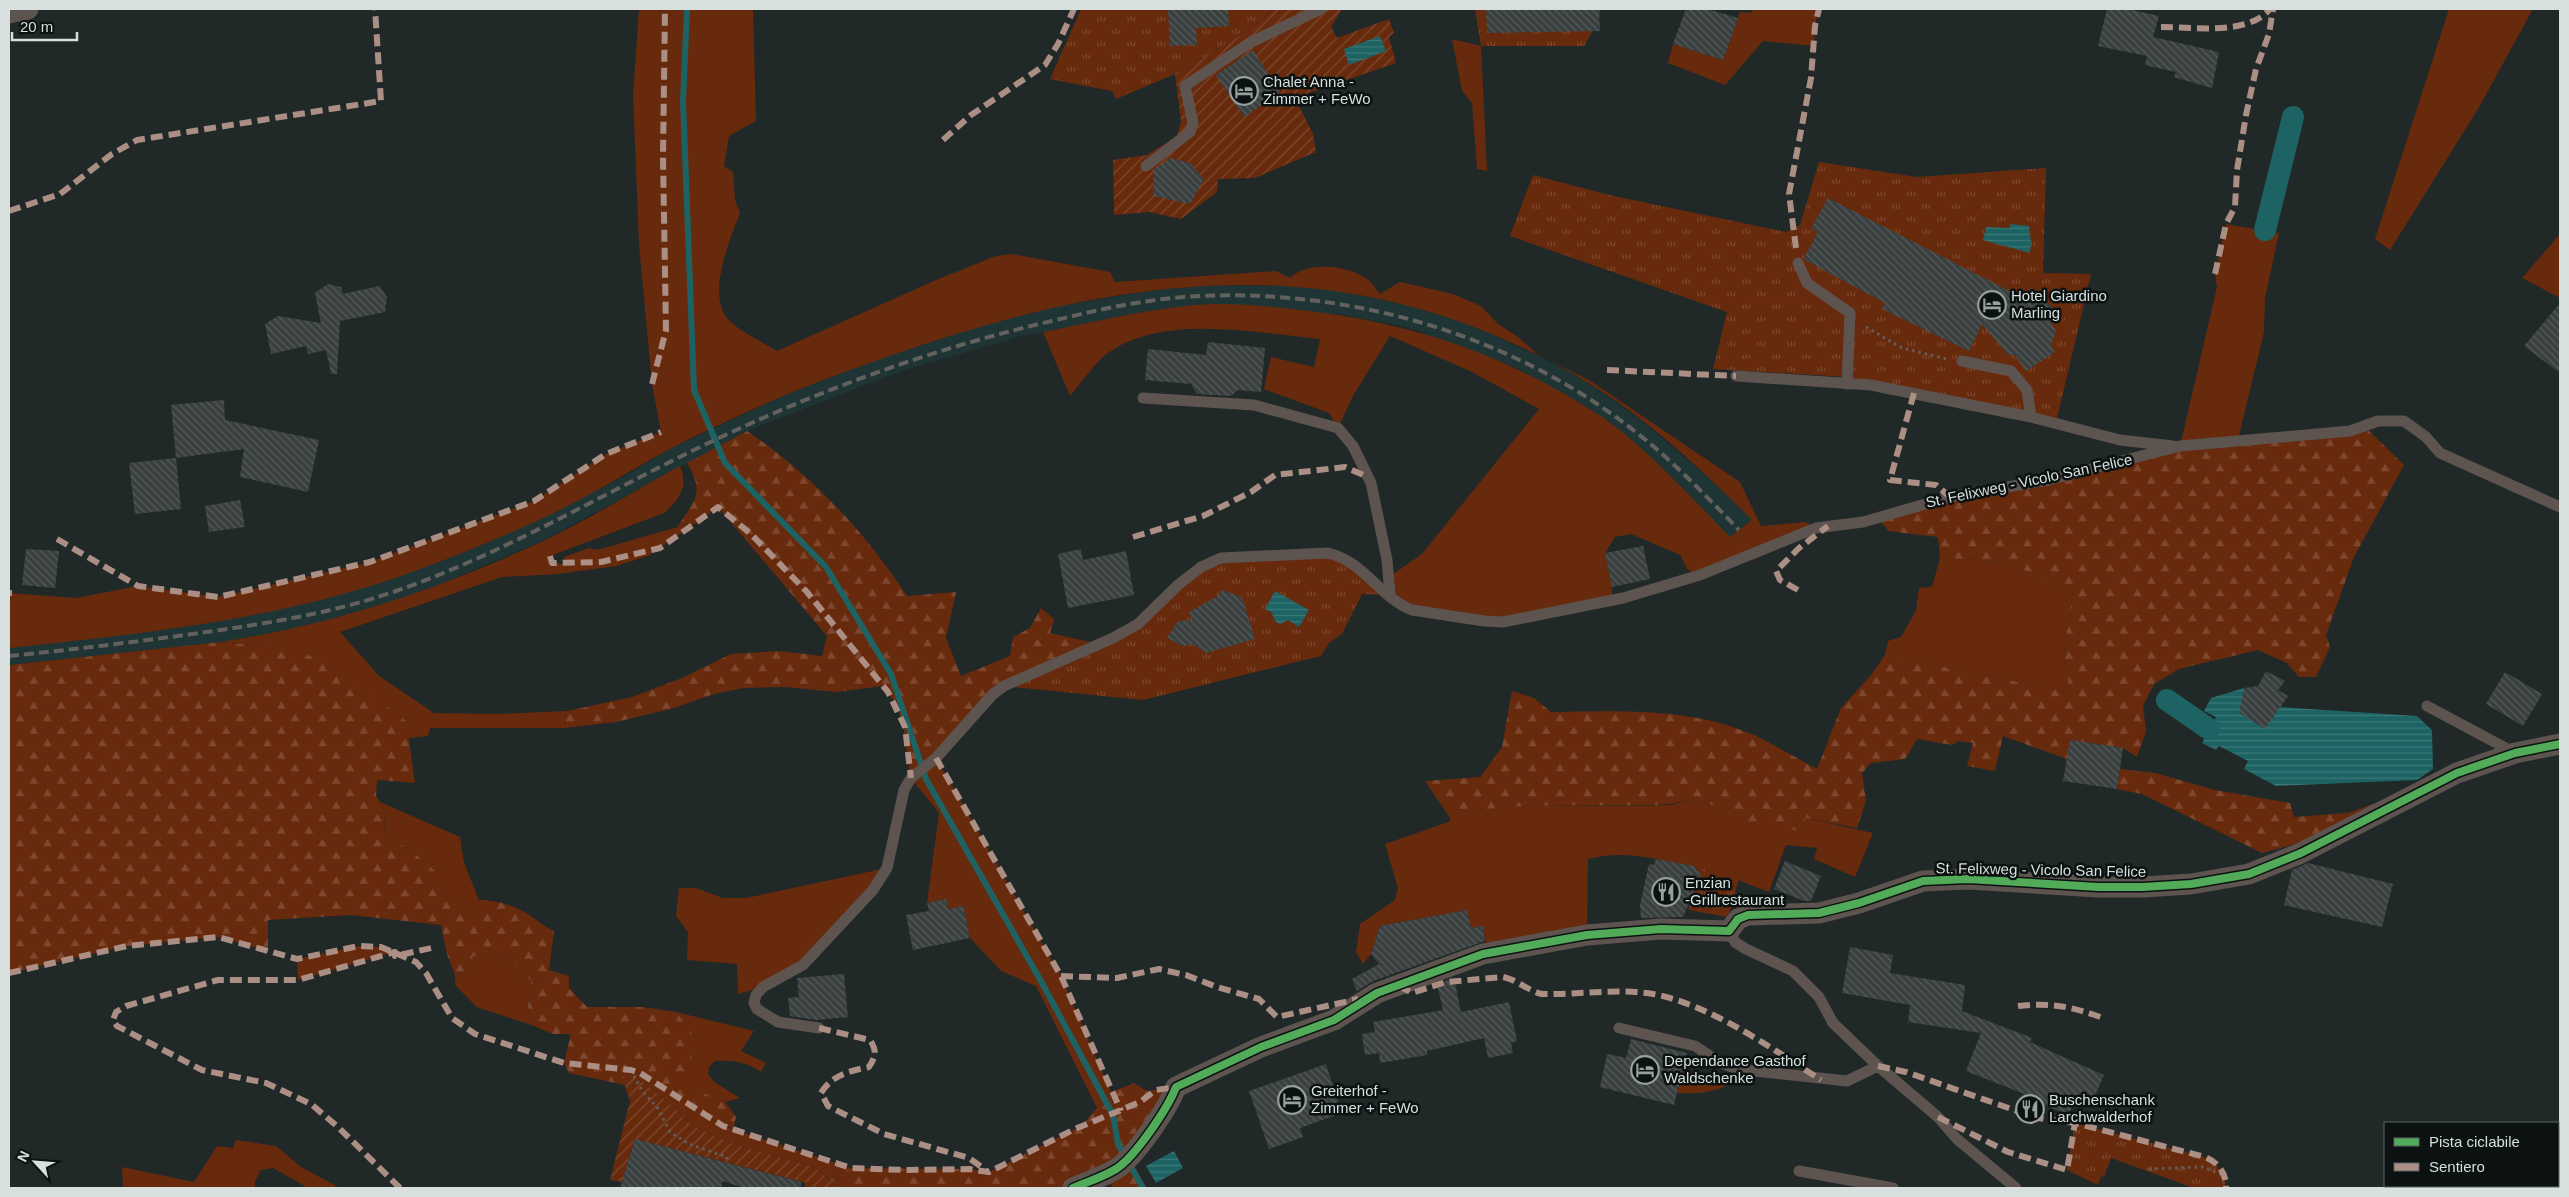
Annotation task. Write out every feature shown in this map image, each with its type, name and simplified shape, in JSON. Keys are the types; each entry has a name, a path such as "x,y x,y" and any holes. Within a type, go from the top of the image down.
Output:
{"street":[{"path":"9,13 28,9"},
{"name":"St. Felixweg - Vicolo San Felice","path":"1729,931 1738,919 1748,915 1819,913 1923,881 1968,879 2098,887 2143,887 2191,884 2249,874 2292,857 2456,773 2515,753 2560,744"},
{"path":"1073,1188 1117,1168 1147,1135 1171,1101 1176,1087 1261,1047 1334,1020 1376,993 1483,954 1587,935 1661,929 1729,931"}],"lane":[{"path":"1146,166 1184,139 1190,132 1193,123 1184,86 1250,42 1288,26 1321,9"},
{"path":"1798,263 1807,283 1850,313 1846,384"},
{"path":"1962,362 2011,371 2027,390 2031,417"},
{"name":"St. Felixweg - Vicolo San Felice","path":"1736,376 1871,385 2031,417 2120,440 2180,446"},
{"path":"1143,398 1254,405 1338,428 1353,446 1371,483 1387,560 1390,595"},
{"name":"St. Felixweg - Vicolo San Felice","path":"819,1028 778,1022 757,1009 754,1003 756,995 763,987 803,965 873,890 887,868 904,790 910,778 936,758 993,694 1004,686 1113,638 1138,624 1178,585 1202,568 1221,558 1328,553 1350,561 1402,606 1412,610 1503,622 1622,598 1700,576 1816,528 1863,522 1950,496 2048,480 2180,446 2350,431 2378,421 2404,421 2426,437 2440,453 2560,506"},
{"path":"2427,706 2515,753"},
{"path":"1729,931 1734,942 1793,971 1819,997 1834,1023 1878,1066 1938,1117 1957,1139 2016,1188"},
{"path":"1619,1028 1695,1046 1719,1062 1736,1069 1848,1081 1878,1066"},
{"path":"1799,1171 1893,1188"}],"path":[{"path":"1850,313 1868,329 1902,348 1962,362"},
{"path":"1691,893 1696,899"},
{"path":"630,1070 642,1091 657,1107 670,1132 689,1144 726,1157 726,1163"},
{"path":"2149,1169 2203,1167 2225,1176"}],"shaded area":[{"path":"1205,285 1291,286 1345,292 1417,307 1467,323 1541,357 1587,382 1637,417 1713,482 1752,520 1730,538 1681,487 1600,416 1517,368 1407,327 1339,314 1111,319 1022,336 905,370 747,431 544,540 422,592 325,622 274,634 221,642 9,665 9,648 214,622 537,521 623,477 670,449 781,397 869,362 981,326 1048,308 1165,288"}],"green space":[{"path":"639,9 753,9 756,121 729,136 724,166 733,172 735,200 740,213 722,265 719,293 721,306 730,322 777,351 936,280 996,256 1012,254 1110,272 1115,282 1276,271 1290,278 1306,269 1316,267 1336,268 1364,277 1371,282 1380,294 1400,282 1453,294 1481,306 1498,324 1518,337 1541,357 1589,380 1740,482 1761,526 1806,522 1816,528 1700,575 1688,570 1680,555 1631,534 1615,537 1605,553 1612,587 1612,600 1484,621 1394,600 1389,577 1422,554 1539,409 1470,371 1390,336 1354,394 1338,428 1329,413 1264,389 1271,357 1314,367 1320,339 1241,330 1213,329 1185,329 1158,333 1133,340 1106,355 1070,396 1043,332 1168,308 1226,304 1266,306 1334,314 1414,331 1490,357 1563,393 1599,415 1633,441 1684,489 1730,537 1752,520 1673,445 1630,411 1585,381 1506,340 1427,311 1348,293 1269,285 1189,287 1108,297 1025,315 940,339 880,359 739,415 670,449 571,504 522,528 415,571 366,587 266,613 215,622 9,648 9,593 76,598 138,586 218,597 370,562 534,501 606,454 661,432 652,384 639,244 633,95"},
{"path":"1081,9 1275,9 1243,34 1175,74 1116,99 1112,91 1050,79"},
{"path":"1275,9 1342,9 1331,27 1337,38 1389,19 1394,33 1389,37 1396,63 1295,98 1313,134 1316,152 1255,178 1218,179 1217,192 1181,219 1149,212 1114,215 1113,160 1147,155 1177,136 1181,121 1175,74 1243,34"},
{"path":"1475,9 1600,9 1599,20 1584,46 1481,46"},
{"path":"1753,9 1819,9 1815,26 1814,46 1763,41 1725,85 1668,63 1673,44 1723,60 1740,12 1751,13"},
{"path":"2449,9 2533,9 2478,109 2390,250 2375,239"},
{"path":"1452,39 1481,46 1487,171 1477,169 1472,103 1462,91"},
{"path":"1819,162 1917,177 2046,168 2043,273 2091,274 2056,423 1848,377 1713,369 1727,312 1510,236 1533,175 1609,195 1786,232 1800,225"},
{"path":"2226,224 2279,233 2265,298 2264,332 2238,440 2180,446 2217,287 2215,274"},
{"path":"2560,234 2560,298 2522,278"},
{"path":"2364,426 2404,465 2354,557 2326,635 2330,647 2316,677 2299,677 2287,663 2258,650 2179,669 2154,684 2143,706 2146,731 2137,757 2123,748 2070,740 2067,759 2003,736 1995,771 1967,766 1973,743 1958,741 1952,745 1917,739 1905,759 1871,763 1862,773 1866,801 1857,828 1806,818 1799,832 1765,819 1755,828 1748,824 1749,815 1691,799 1672,804 1531,806 1476,810 1448,815 1425,781 1480,777 1502,747 1512,691 1534,698 1551,712 1628,711 1705,719 1754,735 1817,769 1841,708 1871,675 1885,655 2062,691 2069,687 2064,652 2073,591 2003,561 1940,558 1938,537 1888,531 1878,517 2180,446"},
{"path":"747,431 771,448 815,485 855,527 891,572 907,596 956,592 946,638 961,676 1010,656 1013,637 1030,628 1041,608 1054,619 1050,633 1099,644 1017,679 911,778 901,718 891,696 882,686 837,692 785,687 743,688 714,694 674,708 616,722 565,728 567,711 632,697 682,678 731,654 780,651 822,656 827,636 718,507 699,521 677,527 696,496 696,482 687,463"},
{"path":"680,466 683,473 681,493 664,513 550,556 555,563 564,564 564,557 589,548 597,550 699,521 648,556 616,566 558,574 502,577 340,632 379,676 434,713 496,714 567,711 565,728 430,728 428,736 408,738 406,721 288,648 221,642 345,615 426,589 543,541"},
{"path":"1328,553 1390,595 1362,594 1342,634 1329,643 1321,656 1143,700 1004,686 1113,638 1221,558"},
{"path":"1940,558 2003,561 2073,591 2064,652 2069,687 2062,691 1885,655 1888,641 1901,637 1916,611 1919,588 1932,587"},
{"path":"221,642 288,648 337,666 406,721 415,783 377,780 376,796 384,809 385,837 408,848 435,871 431,882 475,926 479,900 486,900 507,904 520,909 554,931 549,970 569,976 569,988 587,1007 642,1007 676,1012 691,1031 694,1044 686,1086 725,1102 736,1117 733,1129 704,1116 640,1073 631,1070 631,1073 622,1077 625,1085 569,1073 564,1063 571,1034 553,1034 534,1026 528,1006 531,981 502,952 473,956 470,968 455,975 447,954 441,925 350,915 268,920 268,951 218,937 127,946 9,973 9,665"},
{"path":"936,758 1061,976 1111,1092 1097,1108 1036,986 1001,971 970,938 963,906 948,909 946,899 927,903 939,813 911,778"},
{"path":"2120,769 2155,773 2215,790 2290,803 2294,817 2348,813 2399,795 2299,843 2262,853 2142,794 2117,789"},
{"path":"1691,799 1765,819 1806,818 1873,833 1855,877 1814,859 1817,848 1786,845 1769,892 1739,879 1702,868 1701,876 1694,866 1641,856 1602,856 1588,859 1587,935 1486,944 1483,926 1471,928 1467,910 1380,926 1371,954 1363,964 1356,952 1360,924 1395,900 1398,888 1385,844 1451,821 1448,815 1476,810 1531,806 1672,805"},
{"path":"380,802 460,837 464,863 479,900 475,927 431,882 434,871 408,848 385,837 384,809"},
{"path":"887,868 827,942 763,987 738,994 737,964 687,960 688,932 676,916 679,888 696,888 723,898 746,898"},
{"path":"1702,868 1739,878 1727,917 1689,910 1692,890 1698,887"},
{"path":"359,946 381,947 395,952 298,980 297,959"},
{"path":"502,952 531,981 528,1006 534,1026 477,1007 455,985 455,975 470,968 473,956"},
{"path":"676,1012 754,1031 741,1051 766,1063 761,1072 751,1066 733,1061 715,1061 709,1067 708,1074 714,1082 740,1098 725,1102 685,1086 694,1044"},
{"path":"631,1070 640,1073 723,1126 851,1168 830,1179 816,1168 732,1143 693,1126 668,1102 631,1073"},
{"path":"1682,1071 1728,1079 1726,1086 1708,1092 1677,1093"},
{"path":"631,1073 668,1102 693,1126 732,1143 816,1168 840,1188 805,1188 806,1183 635,1139 622,1182 610,1180 630,1101 622,1077"},
{"path":"1134,1083 1147,1091 1176,1087 1132,1162 1147,1188 1113,1188 1111,1184 1117,1169 1073,1188 840,1188 830,1179 851,1168 969,1169 989,1172 1075,1129 1084,1123 1111,1092"},
{"path":"2075,1123 2212,1159 2225,1176 2226,1188 2194,1188 2111,1158 2104,1177 2101,1176 2098,1185 2067,1170"},
{"path":"236,1140 276,1146 301,1167 340,1188 308,1188 273,1168 261,1170 255,1181 255,1188 123,1188 122,1167 194,1182 217,1146 233,1148"}],"water":[{"path":"1380,36 1386,51 1349,65 1344,49"},
{"path":"2010,224 2029,226 2030,253 1983,240 1986,227 2010,228"},
{"path":"1275,591 1309,610 1299,627 1288,620 1280,624 1276,622 1271,612 1265,609"},
{"path":"2244,688 2279,707 2417,716 2432,730 2433,769 2417,780 2276,786 2244,769 2248,761 2219,746 2216,750 2202,743 2216,717 2204,711 2211,698"},
{"path":"1174,1151 1183,1168 1156,1183 1146,1166"}],"building":[{"path":"1168,9 1228,9 1229,26 1196,28 1197,45 1170,46"},
{"path":"1486,9 1599,9 1600,31 1487,33"},
{"path":"1686,9 1707,9 1738,18 1723,60 1673,44"},
{"path":"2107,9 2128,9 2159,16 2153,37 2219,52 2212,88 2174,77 2176,72 2145,65 2147,56 2098,46"},
{"path":"1253,50 1280,93 1244,117 1216,75"},
{"path":"1171,158 1190,163 1204,179 1190,204 1154,196 1153,170"},
{"path":"1828,198 2023,298 2031,288 2060,314 2051,324 2056,331 2051,345 2055,352 2026,371 2014,354 2009,356 1982,324 1969,351 1882,309 1885,303 1805,260 1804,258 1818,232 1811,229"},
{"path":"328,284 341,287 343,294 379,286 387,297 385,312 340,321 337,374 331,374 326,350 308,354 306,346 271,354 265,324 278,316 321,323 315,293"},
{"path":"2560,303 2560,373 2524,346"},
{"path":"1208,342 1265,348 1261,392 1238,390 1231,396 1197,394 1191,384 1145,380 1148,349 1206,355"},
{"path":"224,400 225,420 319,440 308,492 240,477 244,449 176,458 171,405"},
{"path":"176,458 181,509 135,514 129,463"},
{"path":"240,500 245,527 209,532 205,506"},
{"path":"1643,546 1650,579 1612,587 1605,553"},
{"path":"26,549 59,551 55,588 22,585"},
{"path":"1081,549 1083,560 1126,551 1134,595 1068,608 1058,554"},
{"path":"1222,590 1242,597 1255,639 1206,653 1193,644 1183,646 1167,638 1178,621 1192,620 1189,612 1218,596"},
{"path":"2266,671 2285,681 2278,690 2288,696 2265,729 2239,713 2244,688 2258,686"},
{"path":"2505,672 2542,694 2523,726 2486,704"},
{"path":"2070,740 2123,748 2117,789 2063,781"},
{"path":"1656,859 1694,866 1701,876 1683,917 1641,918 1640,905 1649,864 1654,865"},
{"path":"1785,861 1821,876 1811,901 1804,901 1774,889"},
{"path":"2308,863 2393,884 2382,927 2284,905 2292,870"},
{"path":"946,899 948,909 963,906 970,938 913,950 906,915 929,911 927,903"},
{"path":"1467,910 1471,928 1483,926 1485,941 1373,981 1357,991 1352,979 1379,964 1371,954 1380,926"},
{"path":"1850,947 1893,955 1890,973 1965,985 1962,1011 2032,1038 2030,1042 2104,1075 2090,1107 2075,1101 2068,1115 2031,1099 2032,1097 1966,1071 1981,1033 1908,1022 1910,1005 1842,993"},
{"path":"844,974 848,1017 816,1020 790,1016 788,998 799,997 797,978"},
{"path":"1454,978 1461,1012 1509,1002 1517,1041 1511,1043 1513,1053 1488,1058 1484,1038 1427,1051 1427,1055 1380,1063 1379,1053 1365,1055 1362,1034 1375,1032 1373,1022 1443,1010 1437,984"},
{"path":"1631,1039 1687,1053 1674,1105 1600,1087 1607,1054 1626,1058"},
{"path":"1326,1064 1342,1113 1300,1128 1303,1137 1269,1149 1249,1091"},
{"path":"635,1139 801,1182 801,1188 744,1188 723,1181 721,1188 620,1188"}],"waterway":[{"path":"687,9 683,101 694,390 725,463 826,567 891,674 926,779 1042,983 1113,1115 1118,1144 1143,1188"},
{"path":"2265,230 2293,117"},
{"path":"2167,700 2209,729"}],"railway":[{"path":"9,656 185,635 292,618 344,607 396,591 483,556 734,431 851,382 930,354 1011,331 1107,308 1181,297 1258,296 1317,301 1374,311 1431,326 1486,345 1539,370 1590,399 1637,433 1677,467 1739,530"}],"marked path":[{"path":"9,211 60,194 112,154 137,140 381,101 375,9"},
{"path":"652,384 666,330 663,157 665,9"},
{"path":"943,140 971,115 1045,65 1058,44 1074,9"},
{"path":"1796,248 1789,194 1811,78 1815,26 1819,9"},
{"path":"2161,27 2234,27 2260,18 2270,9"},
{"path":"2215,274 2226,224 2235,207 2237,170 2246,115 2256,69 2269,34 2273,9"},
{"path":"1607,370 1736,376"},
{"path":"1914,393 1890,480 1936,485 1950,497"},
{"path":"57,539 138,586 218,597 370,562 534,501 606,454 661,432"},
{"path":"1133,537 1203,516 1251,492 1275,475 1345,467 1368,477"},
{"path":"550,556 552,563 601,562 660,548 718,507 751,534 807,592 888,692 905,727 911,778"},
{"path":"1798,590 1780,580 1776,571 1799,548 1828,526"},
{"path":"936,758 1061,976 1121,1111"},
{"path":"9,973 127,946 218,937 297,959 359,946 381,947 416,962 426,973 452,1018 475,1034 564,1063 631,1070 640,1073 723,1126 851,1168 904,1170 969,1169 989,1172 1075,1129 1140,1102 1156,1090 1176,1087"},
{"path":"400,1188 338,1127 311,1104 266,1083 202,1070 117,1026 113,1020 116,1012 126,1006 218,980 298,980 395,952 395,956 436,947"},
{"path":"1061,976 1117,978 1159,969 1186,975 1217,987 1259,999 1277,1017 1358,999"},
{"path":"1399,986 1412,993 1446,982 1503,977 1542,994 1612,992 1653,994 1674,999 1718,1017 1762,1042 1821,1080"},
{"path":"2018,1006 2061,1006 2103,1018"},
{"path":"819,1028 870,1040 875,1050 869,1067 842,1075 825,1087 821,1093 828,1106 884,1134 969,1158 987,1171"},
{"path":"1878,1066 1906,1072 2037,1118 2075,1123 2205,1157 2221,1169 2225,1178 2226,1188"},
{"path":"1938,1117 2008,1152 2067,1170 2075,1123"}],"cycle path":[{"path":"1073,1188 1106,1174 1124,1163 1150,1131 1166,1107 1176,1087 1261,1047 1334,1020 1377,993 1483,954 1587,935 1661,929 1729,931 1738,919 1748,915 1819,913 1859,903 1923,881 1968,879 2098,887 2143,887 2191,884 2249,874 2301,853 2457,773 2515,753 2560,744"}],"place":[{"name":"Chalet Anna - Zimmer + FeWo","path":"1244,91"},
{"name":"Hotel Giardino Marling","path":"1992,305"},
{"name":"Enzian -Grillrestaurant","path":"1666,892"},
{"name":"Dependance Gasthof Waldschenke","path":"1645,1070"},
{"name":"Greiterhof - Zimmer + FeWo","path":"1292,1100"},
{"name":"Buschenschank Larchwalderhof","path":"2030,1109"}]}
